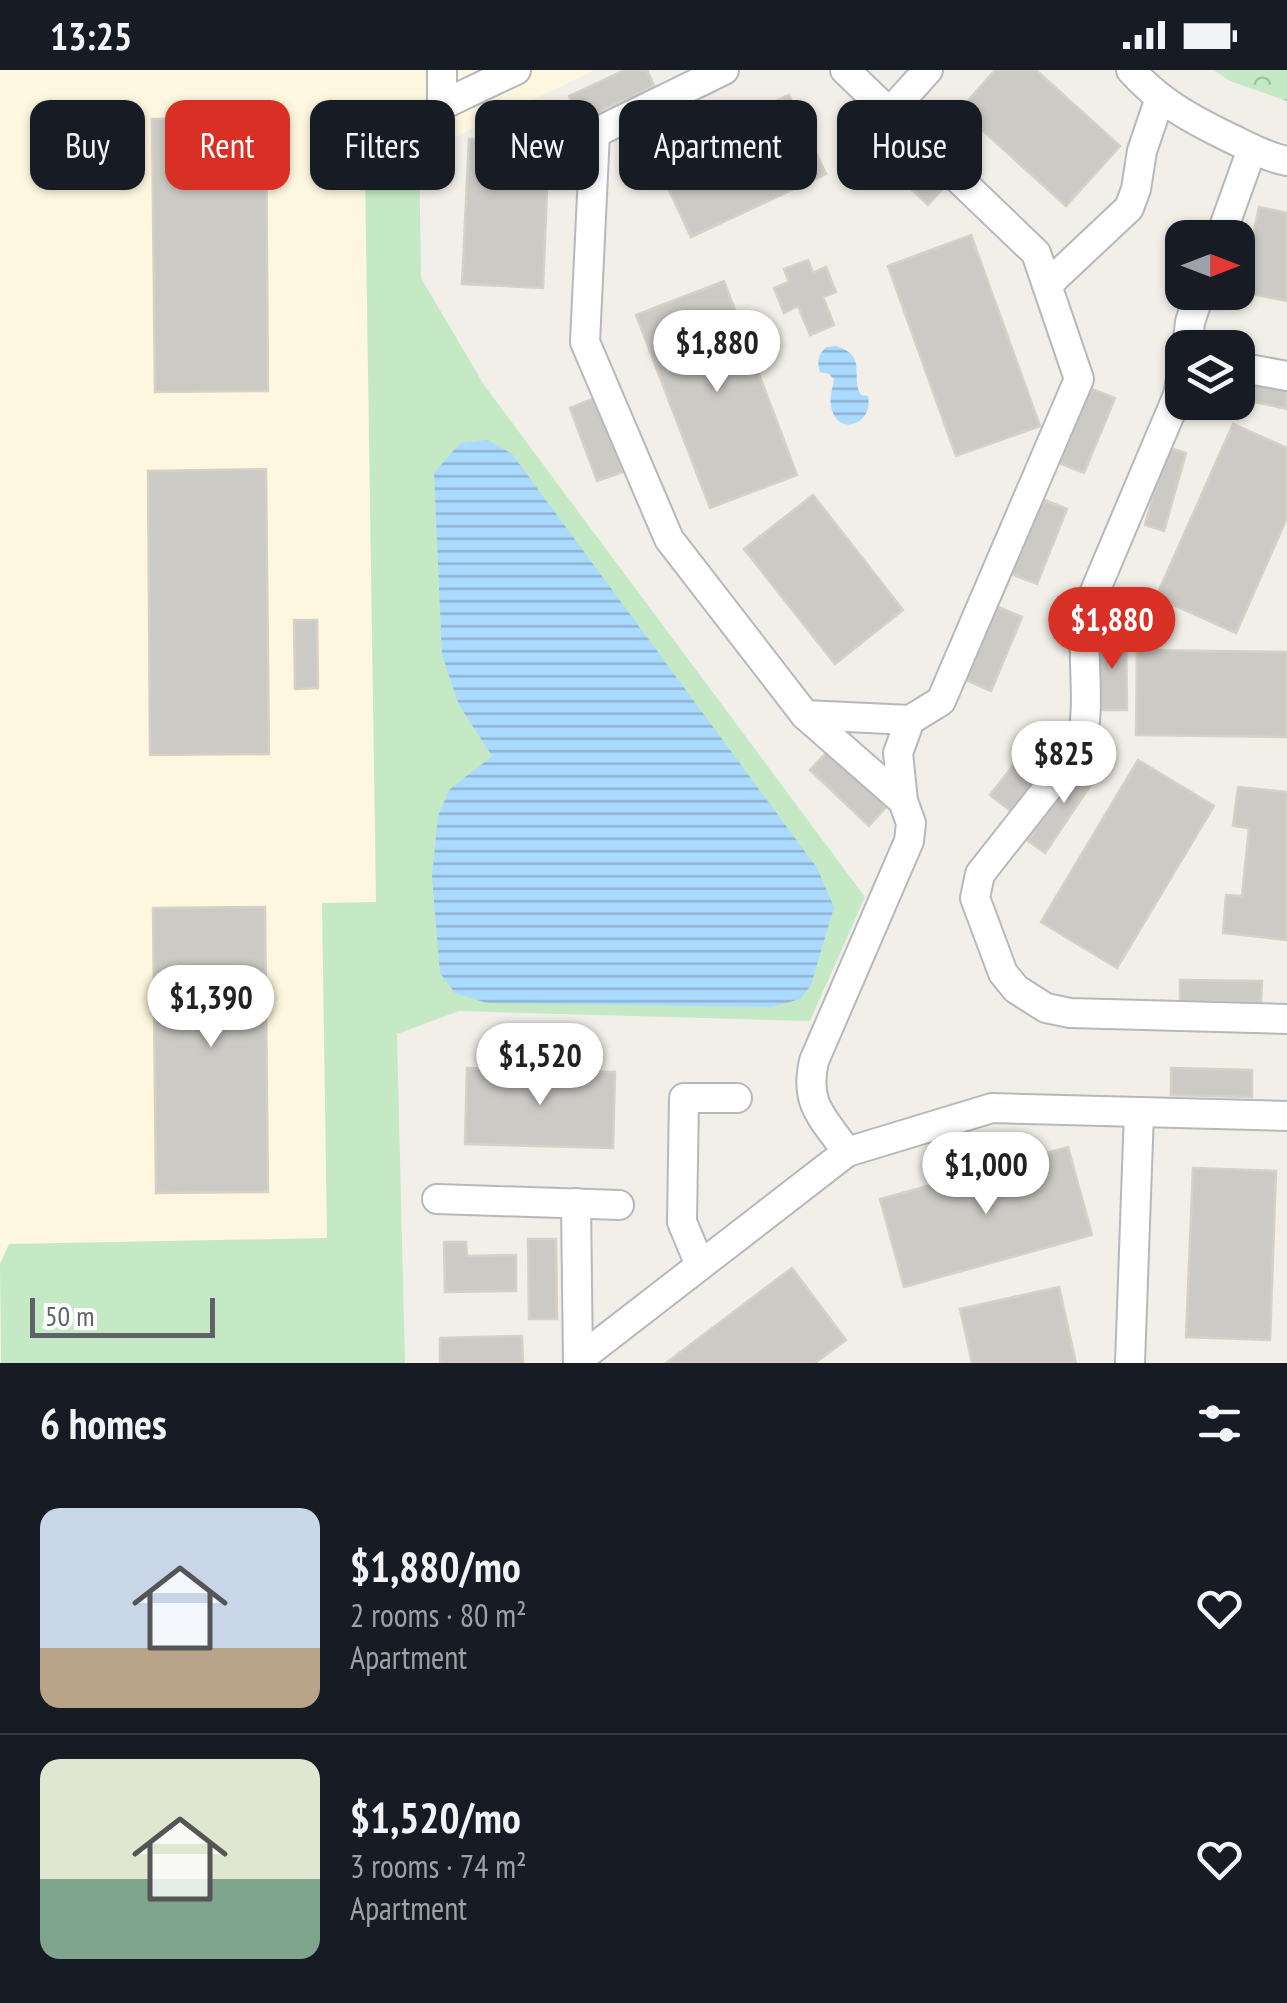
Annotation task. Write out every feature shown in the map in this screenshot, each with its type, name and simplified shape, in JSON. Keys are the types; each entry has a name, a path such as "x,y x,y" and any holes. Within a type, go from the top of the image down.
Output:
{"street":[{"path":"442,70 442,106 516,70"},
{"path":"724,70 595,133 586,342 669,539 806,715 903,800"},
{"path":"845,70 876,100"},
{"path":"901,100 928,70"},
{"path":"1131,70 1183,116 1287,161"},
{"path":"1047,286 1129,208 1160,98"},
{"path":"1226,220 1252,149"},
{"path":"806,715 910,720 941,701 1078,379 1036,253 970,190"},
{"path":"1255,370 1287,376"},
{"path":"1167,420 1084,624 1086,725 1080,747 980,874 975,898 1003,974 1046,1008 1070,1014 1287,1019"},
{"path":"847,1152 813,1102 810,1082 814,1061 909,841 911,823 903,800 898,753 910,720"},
{"path":"700,1265 682,1222 684,1098 737,1098"},
{"path":"578,1362 847,1152 992,1108 1287,1116"},
{"path":"1130,1363 1139,1112"},
{"path":"437,1199 619,1205"},
{"path":"576,1203 578,1362"}],"shaded area":[{"path":"0,70 595,70 532,100 475,100 475,127 455,137 455,100 310,100 310,190 384,190 405,1363 0,1363"}],"green space":[{"path":"1214,70 1287,70 1287,101 1230,81"},
{"path":"365,190 420,190 421,278 484,385 865,897 810,1021 459,1011 397,1034 405,1363 1,1363 0,1264 9,1244 327,1238 322,903 376,902"}],"water":[{"path":"837,346 852,356 858,388 861,395 868,396 866,414 855,423 841,423 836,418 830,402 834,379 819,368 823,350"},
{"path":"488,440 512,454 817,868 834,907 811,985 800,999 772,1007 487,1003 455,993 440,973 432,877 438,816 449,790 492,756 459,705 442,655 434,473 460,443"}],"building":[{"path":"625,70 647,70 654,86 599,111 599,100 571,100 569,96"},
{"path":"995,70 1036,70 1120,146 1066,206 982,130 982,100 969,100"},
{"path":"152,119 165,119 165,190 267,190 268,391 155,392"},
{"path":"469,139 475,139 475,190 547,190 543,288 462,284"},
{"path":"817,155 826,174 817,178"},
{"path":"669,190 792,190 691,237"},
{"path":"912,190 941,190 928,205"},
{"path":"1259,207 1287,213 1287,301 1255,295 1255,226"},
{"path":"971,235 1040,426 956,456 888,266"},
{"path":"808,260 813,273 826,267 836,292 823,297 834,325 810,335 798,306 784,313 774,288 789,282 784,269"},
{"path":"724,281 797,475 710,508 636,315"},
{"path":"1255,382 1287,390 1287,409 1255,402"},
{"path":"1089,388 1115,398 1084,473 1059,463"},
{"path":"595,398 623,472 597,481 570,408"},
{"path":"1233,424 1287,448 1287,518 1236,633 1156,597"},
{"path":"1167,447 1186,453 1164,531 1145,525"},
{"path":"266,469 269,754 150,755 148,471"},
{"path":"813,495 903,610 835,664 744,549"},
{"path":"1042,499 1067,509 1037,584 1011,574"},
{"path":"996,606 1022,617 991,691 966,680"},
{"path":"294,620 317,620 318,688 295,689"},
{"path":"1098,633 1126,633 1127,710 1099,710"},
{"path":"1137,650 1287,652 1287,737 1136,735"},
{"path":"1039,732 1060,749 1012,812 990,795"},
{"path":"829,750 887,806 869,826 810,770"},
{"path":"1083,759 1100,771 1045,853 1028,841"},
{"path":"1138,760 1214,806 1117,968 1041,922"},
{"path":"1238,787 1287,792 1287,940 1223,933 1226,895 1242,896 1249,828 1233,826"},
{"path":"265,907 268,1192 156,1193 153,908"},
{"path":"1180,980 1262,981 1261,1002 1180,1001"},
{"path":"467,1068 615,1072 613,1148 465,1144"},
{"path":"1171,1068 1252,1070 1252,1097 1171,1095"},
{"path":"1068,1147 1092,1235 904,1287 880,1199"},
{"path":"1193,1168 1276,1171 1270,1340 1186,1337"},
{"path":"528,1239 556,1239 557,1319 529,1319"},
{"path":"444,1242 466,1242 467,1256 516,1255 516,1291 445,1292"},
{"path":"792,1268 846,1340 815,1363 666,1363"},
{"path":"1059,1287 1076,1363 972,1363 960,1309"},
{"path":"522,1336 523,1363 440,1363 440,1338"}]}
